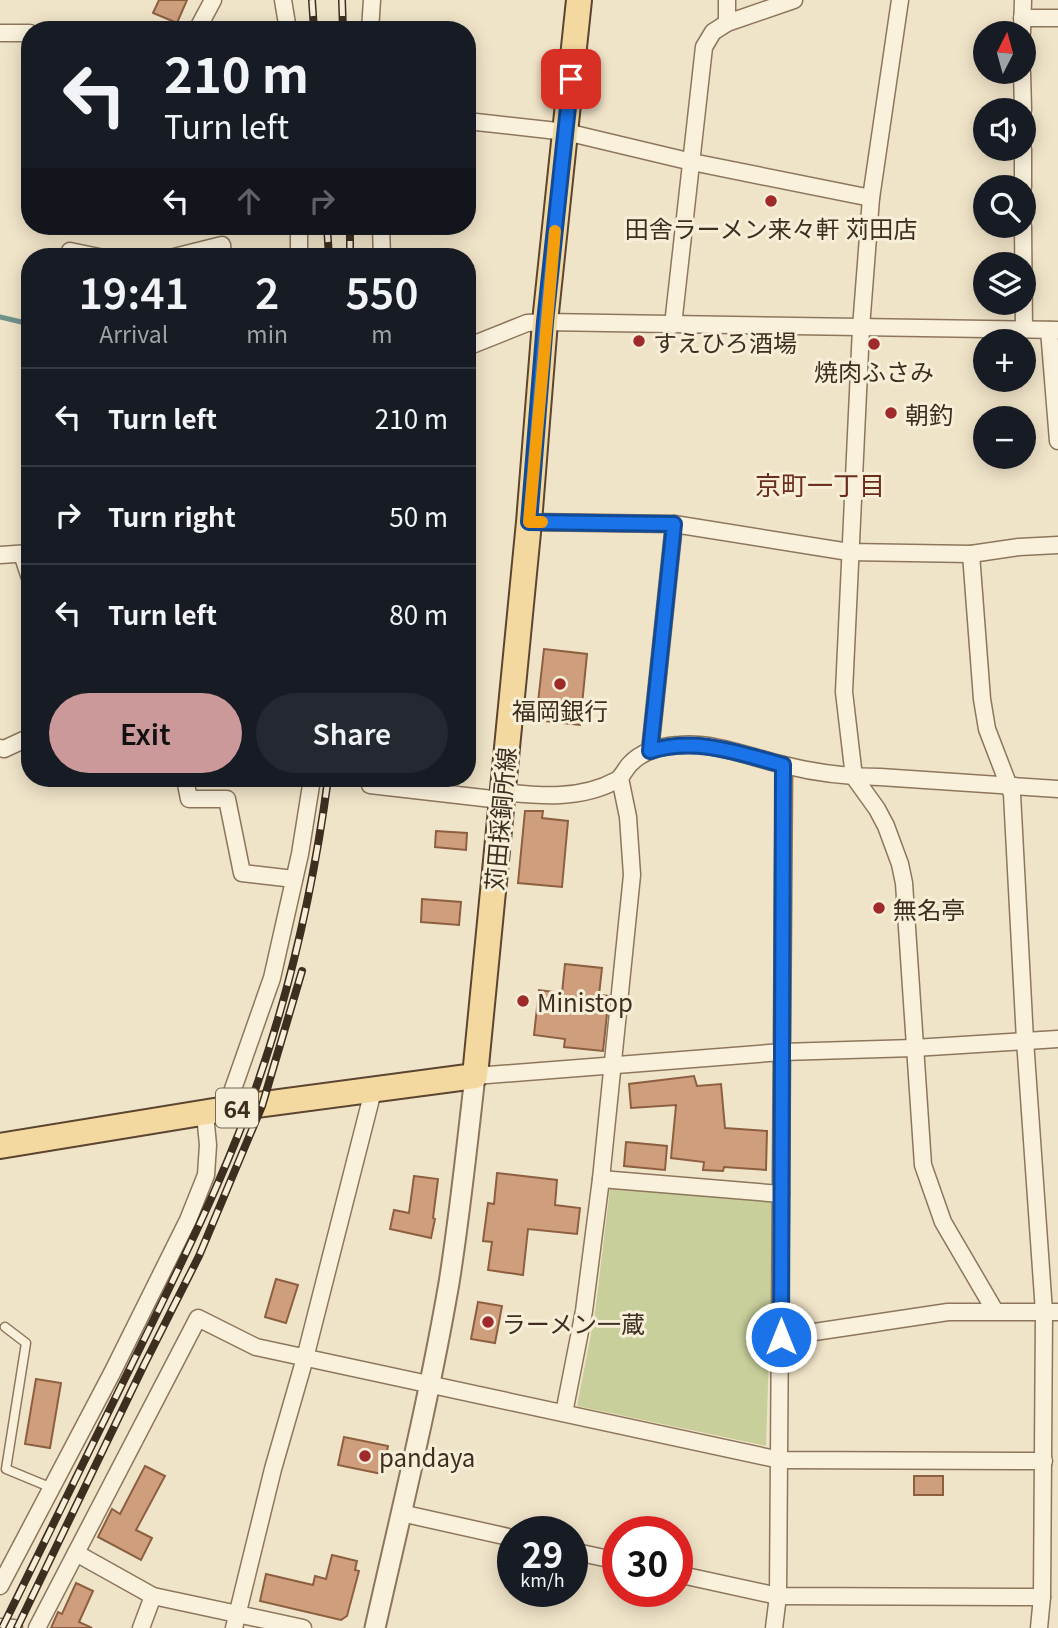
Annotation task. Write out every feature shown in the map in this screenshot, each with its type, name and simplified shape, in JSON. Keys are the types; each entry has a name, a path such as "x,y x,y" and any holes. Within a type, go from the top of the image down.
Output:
{"main road":[{"name":"苅田採銅所線","path":"475,1076 529,522 545,322 579,0"},
{"name":"64","path":"0,1146 215,1112 475,1076"}],"street":[{"path":"202,21 213,0"},
{"path":"284,0 287,21"},
{"path":"371,21 372,0"},
{"path":"727,0 727,23"},
{"path":"673,325 704,47 713,32 727,23 794,0"},
{"path":"901,0 870,198 849,552 844,692 854,777 887,826 900,864 907,902 919,1124 927,1181 943,1222 995,1311"},
{"path":"1022,21 1023,0"},
{"path":"1036,23 1058,18"},
{"path":"0,33 21,33"},
{"path":"476,122 566,132 692,162 870,198"},
{"path":"1024,238 1024,329"},
{"path":"476,343 527,323 545,322 973,329"},
{"path":"1036,330 1054,330 1058,441"},
{"path":"529,522 674,524 849,552 971,554 1058,545"},
{"path":"650,751 674,524"},
{"path":"0,555 21,553"},
{"path":"971,554 982,699 987,729 1012,794 1025,1040 1051,1312 1039,1628"},
{"path":"0,748 4,749 21,741"},
{"path":"394,787 501,796 564,795 589,791 620,778 632,761 650,751 676,745 702,745 783,765 854,777 1009,784 1058,789"},
{"path":"774,1628 778,1596 780,1460 783,765"},
{"path":"564,1413 584,1311 601,1179 632,875 628,817 620,778"},
{"path":"187,787 189,799 227,799 242,873 294,879"},
{"path":"0,1586 188,1220 205,1175 215,1112 272,978 311,787"},
{"path":"375,1628 429,1384 460,1207 475,1076 782,1052 914,1048 1058,1039"},
{"path":"236,1621 273,1469 305,1358 373,1091"},
{"path":"601,1179 780,1194"},
{"path":"781,1337 948,1312 1051,1312"},
{"path":"37,1628 198,1318 256,1347 780,1460 1044,1461"},
{"path":"401,1513 497,1534"},
{"path":"76,1553 153,1596 236,1621 303,1628"},
{"path":"693,1577 778,1596 1042,1597"},
{"path":"141,1628 153,1596"},
{"path":"0,1627 15,1628"}],"lane":[{"path":"5,1327 26,1343 6,1469 52,1488"}],"green space":[{"path":"610,1188 774,1201 766,1446 577,1406 595,1313"}],"building":[{"path":"159,0 187,0 178,21 153,13"},
{"path":"544,649 587,654 580,725 536,720"},
{"path":"525,811 543,811 542,818 568,821 562,887 518,883"},
{"path":"436,831 467,833 466,850 435,847"},
{"path":"422,899 461,902 459,925 421,922"},
{"path":"565,964 602,968 599,995 609,996 603,1051 564,1047 565,1039 534,1035 539,990 562,993"},
{"path":"694,1076 697,1086 721,1084 725,1128 767,1131 766,1170 724,1167 723,1171 703,1170 704,1162 671,1158 676,1105 631,1108 629,1084"},
{"path":"626,1142 667,1146 665,1170 624,1166"},
{"path":"497,1173 557,1180 555,1205 580,1208 577,1234 528,1229 523,1275 488,1270 492,1242 483,1241 488,1203 494,1204"},
{"path":"414,1176 438,1179 431,1238 390,1229 394,1210 409,1213"},
{"path":"276,1279 298,1285 286,1323 265,1317"},
{"path":"478,1302 502,1306 495,1343 471,1339"},
{"path":"36,1379 61,1383 50,1448 25,1444"},
{"path":"344,1437 388,1446 382,1474 338,1465"},
{"path":"145,1466 165,1476 136,1530 152,1538 141,1560 98,1537 112,1509 120,1514"},
{"path":"914,1476 943,1476 943,1495 914,1495"},
{"path":"332,1555 357,1561 355,1570 359,1571 347,1616 341,1620 260,1601 266,1574 313,1585 315,1576 326,1579"},
{"path":"76,1583 93,1591 79,1622 92,1628 51,1628 58,1612 62,1614"}],"waterway":[{"path":"0,317 21,322"}],"railway":[{"path":"312,0 313,21"},
{"path":"342,0 343,21"},
{"path":"328,235 328,248"},
{"path":"350,235 350,248"},
{"path":"2,1628 179,1268 249,1107 276,1027 307,904 327,787"},
{"path":"17,1628 199,1256 262,1106 302,971"}],"slow traffic":[{"path":"542,522 529,522 555,231"}],"place":[{"name":"田舎ラーメン来々軒 苅田店","path":"771,201"},
{"name":"すえひろ酒場","path":"639,341"},
{"name":"焼肉ふさみ","path":"874,344"},
{"name":"朝釣","path":"891,413"},
{"name":"福岡銀行","path":"560,684"},
{"name":"無名亭","path":"879,908"},
{"name":"Ministop","path":"523,1001"},
{"name":"ラーメン一蔵","path":"488,1322"},
{"name":"pandaya","path":"365,1456"}],"district":[{"name":"京町一丁目","path":"820,483"}],"route":[{"path":"571,79 545,322 529,522 674,524 650,751 676,745 702,745 783,765 781,1337"}]}
